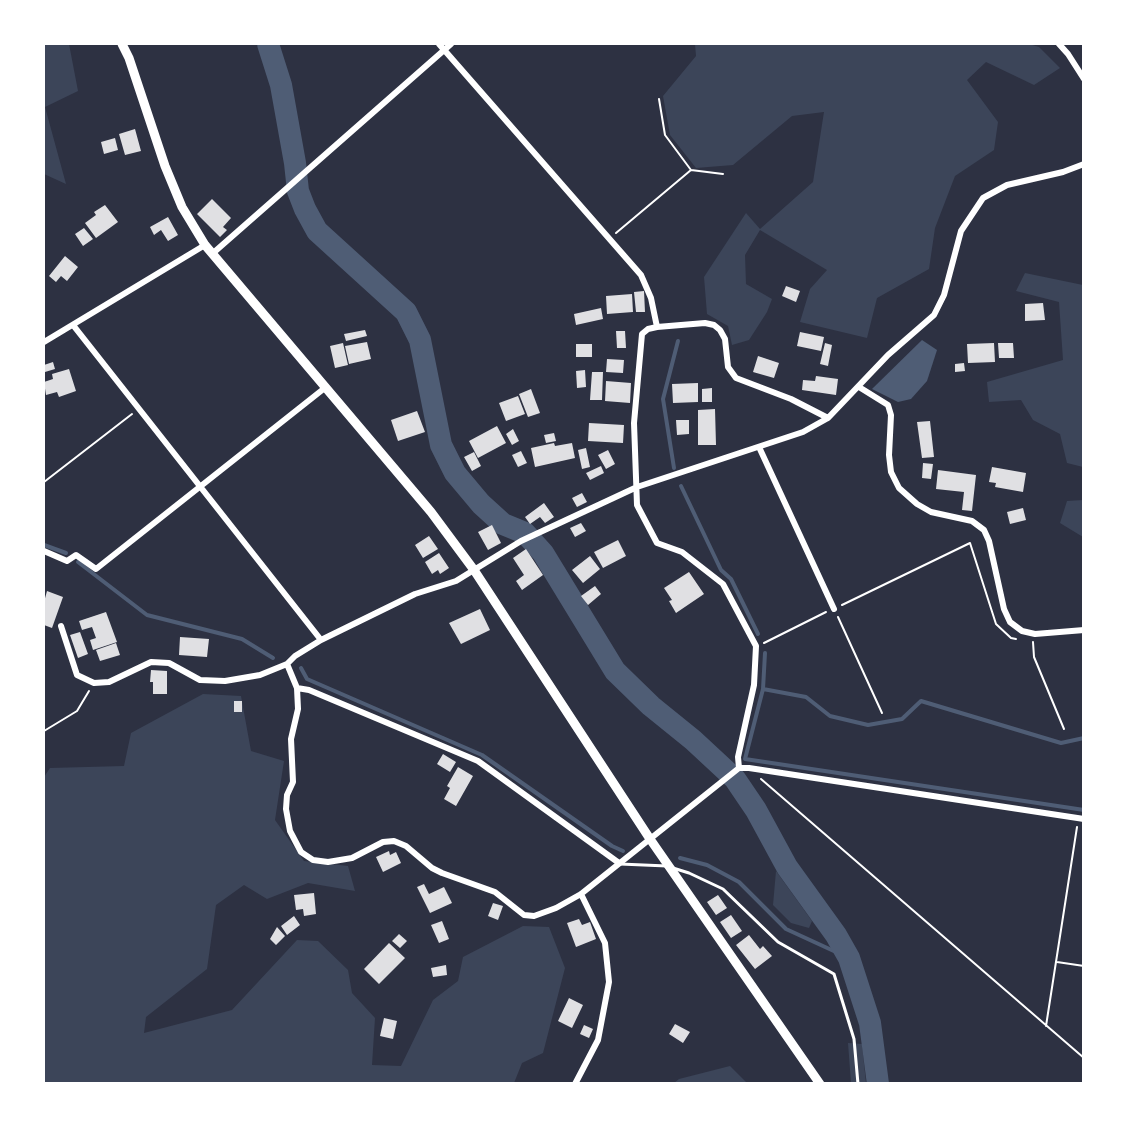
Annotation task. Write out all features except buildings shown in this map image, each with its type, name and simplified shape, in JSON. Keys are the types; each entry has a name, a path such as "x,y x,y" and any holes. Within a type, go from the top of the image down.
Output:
{"main road":[{"path":"122,44 165,166 182,207 205,245 431,512 474,570 650,839 820,1083"}],"street":[{"path":"212,254 442,46 451,44"},
{"path":"1059,44 1083,79"},
{"path":"442,46 641,275 651,298 657,327"},
{"path":"61,626 77,675 94,684 109,682 151,662 169,663 200,680 225,681 260,675 287,664 295,656 321,640 415,594 456,581 494,555 637,487 803,432 828,418 888,355 934,315 944,295 961,231 983,198 1006,185 1063,172 1083,164"},
{"path":"44,342 205,245"},
{"path":"739,768 738,757 754,685 756,646 723,584 682,552 657,543 637,505 634,423 642,334 648,329 657,327 705,323 714,325 720,330 724,339 728,366 736,378 791,399 828,418"},
{"path":"73,325 321,640"},
{"path":"44,551 67,561 76,555 96,569 326,387"},
{"path":"859,387 888,405 891,415 889,455 891,472 899,488 917,504 931,512 972,521 984,530 989,541 1004,609 1010,622 1022,632 1035,634 1083,630"},
{"path":"759,447 834,609"},
{"path":"287,664 297,688 298,709 291,739 293,782 287,795 286,809 290,831 301,852 313,860 328,862 352,858 383,842 394,842 406,846 432,868 442,873 495,892 524,915 534,915 556,908 581,894 739,768 1081,819"},
{"path":"297,688 309,690 478,761 619,864"},
{"path":"575,1083 598,1040 609,982 605,943 581,894"}],"lane":[{"path":"619,864 669,866 723,889 778,942 834,974 854,1039 858,1083"}],"path":[{"path":"659,99 665,135 691,170 723,174"},
{"path":"609,239 691,170"},
{"path":"44,482 139,409"},
{"path":"756,646 970,543 996,624 1011,638 1022,640"},
{"path":"834,609 882,713"},
{"path":"1035,634 1034,657 1064,729"},
{"path":"44,731 77,711 94,684"},
{"path":"749,768 1083,1058"},
{"path":"1046,1026 1081,819"},
{"path":"1056,962 1083,966"}],"shaded area":[{"path":"44,44 69,44 78,91 45,107 66,184 44,174"},
{"path":"695,44 1029,44 1039,47 1060,68 1034,85 986,62 967,80 998,122 994,150 955,176 935,228 929,269 877,298 867,338 800,322 810,289 827,270 760,230 745,255 746,284 772,299 767,312 749,340 732,345 728,326 707,314 704,277 746,213 760,229 813,182 824,112 792,116 733,165 696,168 670,135 663,96 696,56"},
{"path":"1025,273 1083,285 1083,467 1067,463 1060,434 1033,420 1021,400 989,402 987,382 1063,360 1059,302 1016,291"},
{"path":"922,340 937,350 927,381 911,399 898,402 872,389"},
{"path":"1084,500 1083,537 1060,523 1067,501"},
{"path":"203,694 241,696 251,751 284,761 275,820 304,861 348,866 355,891 308,883 267,899 244,885 216,905 207,969 146,1017 144,1033 232,1010 297,940 318,941 348,970 352,993 375,1018 372,1065 401,1066 433,1000 458,981 463,957 523,926 549,927 565,968 543,1053 522,1063 514,1083 44,1084 44,777 50,768 124,766 131,733"},
{"path":"776,871 812,921 809,928 791,923 773,905"},
{"path":"848,1043 862,1044 866,1083 851,1083"},
{"path":"730,1066 747,1083 674,1083 679,1079"}],"waterway":[{"path":"268,44 281,85 298,191 305,209 317,231 406,312 420,340 441,445 455,473 481,504 503,524 525,533 543,553 615,671 651,706 693,740 735,779 756,810 787,867 836,935 849,958 870,1023 878,1084"},
{"path":"674,468 663,399 678,341"},
{"path":"681,486 721,570 731,579 758,634"},
{"path":"44,545 66,553"},
{"path":"78,562 147,615 242,639 273,658"},
{"path":"765,653 763,689 745,759 1084,810"},
{"path":"301,668 307,679 482,755 612,846 623,851"},
{"path":"763,689 806,697 830,716 868,725 902,719 921,701 1061,743 1084,738"},
{"path":"680,858 707,865 739,882 786,929 849,958"}]}
